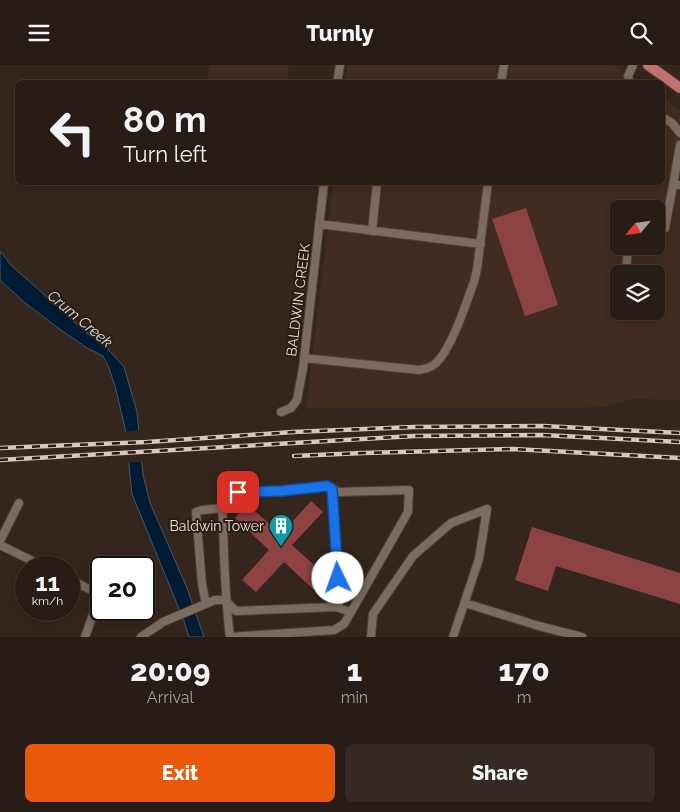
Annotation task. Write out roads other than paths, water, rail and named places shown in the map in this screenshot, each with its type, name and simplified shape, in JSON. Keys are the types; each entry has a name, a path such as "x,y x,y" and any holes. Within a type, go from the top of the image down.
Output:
{"main road":[{"path":"648,65 680,88"}],"street":[{"path":"338,80 340,65"},
{"path":"502,80 504,65"},
{"path":"629,80 628,76 632,65"},
{"path":"665,119 672,123 680,133"},
{"path":"665,228 677,185 680,145"},
{"name":"BALDWIN CREEK","path":"281,411 291,408 296,400 304,357 324,185"},
{"path":"372,231 377,185"},
{"path":"304,357 419,370 429,368 441,357 449,343 474,281 488,185"},
{"path":"319,224 480,244"},
{"path":"327,486 332,489 339,492 409,491 408,512 344,623 334,630 230,637 225,600 226,581 222,499 238,492 281,491 327,486"},
{"path":"332,489 339,608"},
{"path":"0,541 19,503"},
{"path":"203,606 196,512 222,508"},
{"path":"371,637 373,614 413,556 451,523 487,509 479,559 453,637"},
{"path":"0,545 22,556"},
{"path":"80,584 97,593 97,603 85,637"},
{"path":"225,600 236,611 339,608 351,612"},
{"path":"141,637 149,634 163,622 215,601 225,600"},
{"path":"464,603 564,634 582,637"}],"water":[{"path":"0,251 11,265 90,336 100,340 124,367 137,412 143,475 150,503 187,588 204,637 189,637 132,494 125,428 115,386 103,356 87,348 58,328 24,302 0,280"}],"railway":[{"path":"0,448 414,427 543,426 680,433"},
{"path":"0,460 414,436 542,435 680,442"},
{"path":"294,456 513,449 680,458"}],"place":[{"name":"Baldwin Tower","path":"281,547"}],"water label":[{"name":"Crum Creek","path":"80,319"}]}
